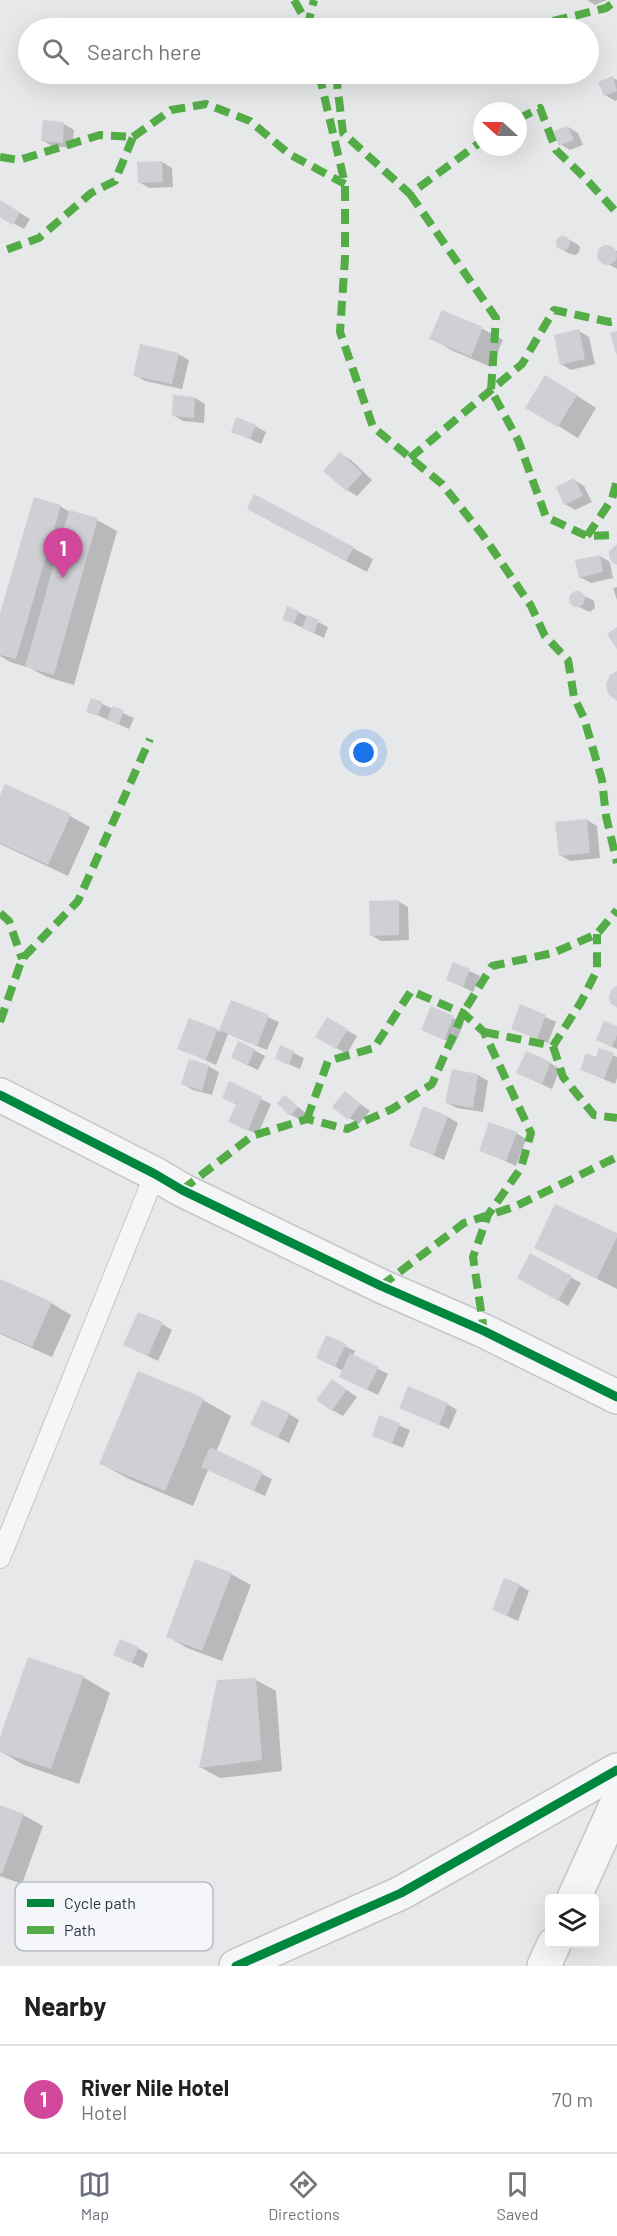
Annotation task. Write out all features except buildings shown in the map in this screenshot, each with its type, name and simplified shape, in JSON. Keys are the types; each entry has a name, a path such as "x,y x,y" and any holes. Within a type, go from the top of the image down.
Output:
{"street":[{"path":"0,1095 182,1190 381,1286 484,1331 617,1397"},
{"path":"236,1966 401,1893 617,1770"},
{"path":"576,1894 617,1803"},
{"path":"544,1966 552,1948"}],"lane":[{"path":"0,1558 155,1174"}],"marked path":[{"path":"294,0 304,18"},
{"path":"310,18 314,0"},
{"path":"565,18 606,8 617,0"},
{"path":"321,84 345,184 345,258 340,332 373,427 442,484 482,534 531,606 545,636 568,660 574,697 584,718 602,780 606,816 617,863"},
{"path":"337,84 343,133 410,194 473,148"},
{"path":"133,137 171,110 206,104 250,121 289,154 345,184"},
{"path":"527,114 540,108 556,150 617,213"},
{"path":"0,157 19,160 100,135 133,137 115,181 91,193 39,238 0,252"},
{"path":"410,194 496,318 491,390 518,440 546,517 587,536 617,535"},
{"path":"410,458 522,364 554,310 610,322 617,321"},
{"path":"587,536 612,499 617,480"},
{"path":"0,1022 22,959 78,901 150,739"},
{"path":"182,1190 252,1136 307,1119 347,1129 392,1109 432,1084 463,1013 492,966 553,953 597,934 617,910"},
{"path":"0,913 9,921 22,959"},
{"path":"484,1032 553,1046 581,1002 597,970 597,934"},
{"path":"307,1119 328,1061 374,1048 411,991 463,1013 484,1032 531,1133 521,1168 488,1215 473,1257 484,1331"},
{"path":"553,1046 563,1077 594,1115 617,1118"},
{"path":"381,1286 464,1223 514,1207 617,1157"}],"cycle path":[{"path":"0,1095 182,1190 381,1286 484,1331 617,1397"},
{"path":"236,1966 401,1893 617,1770"}],"place":[{"name":"River Nile Hotel","path":"63,578"}]}
